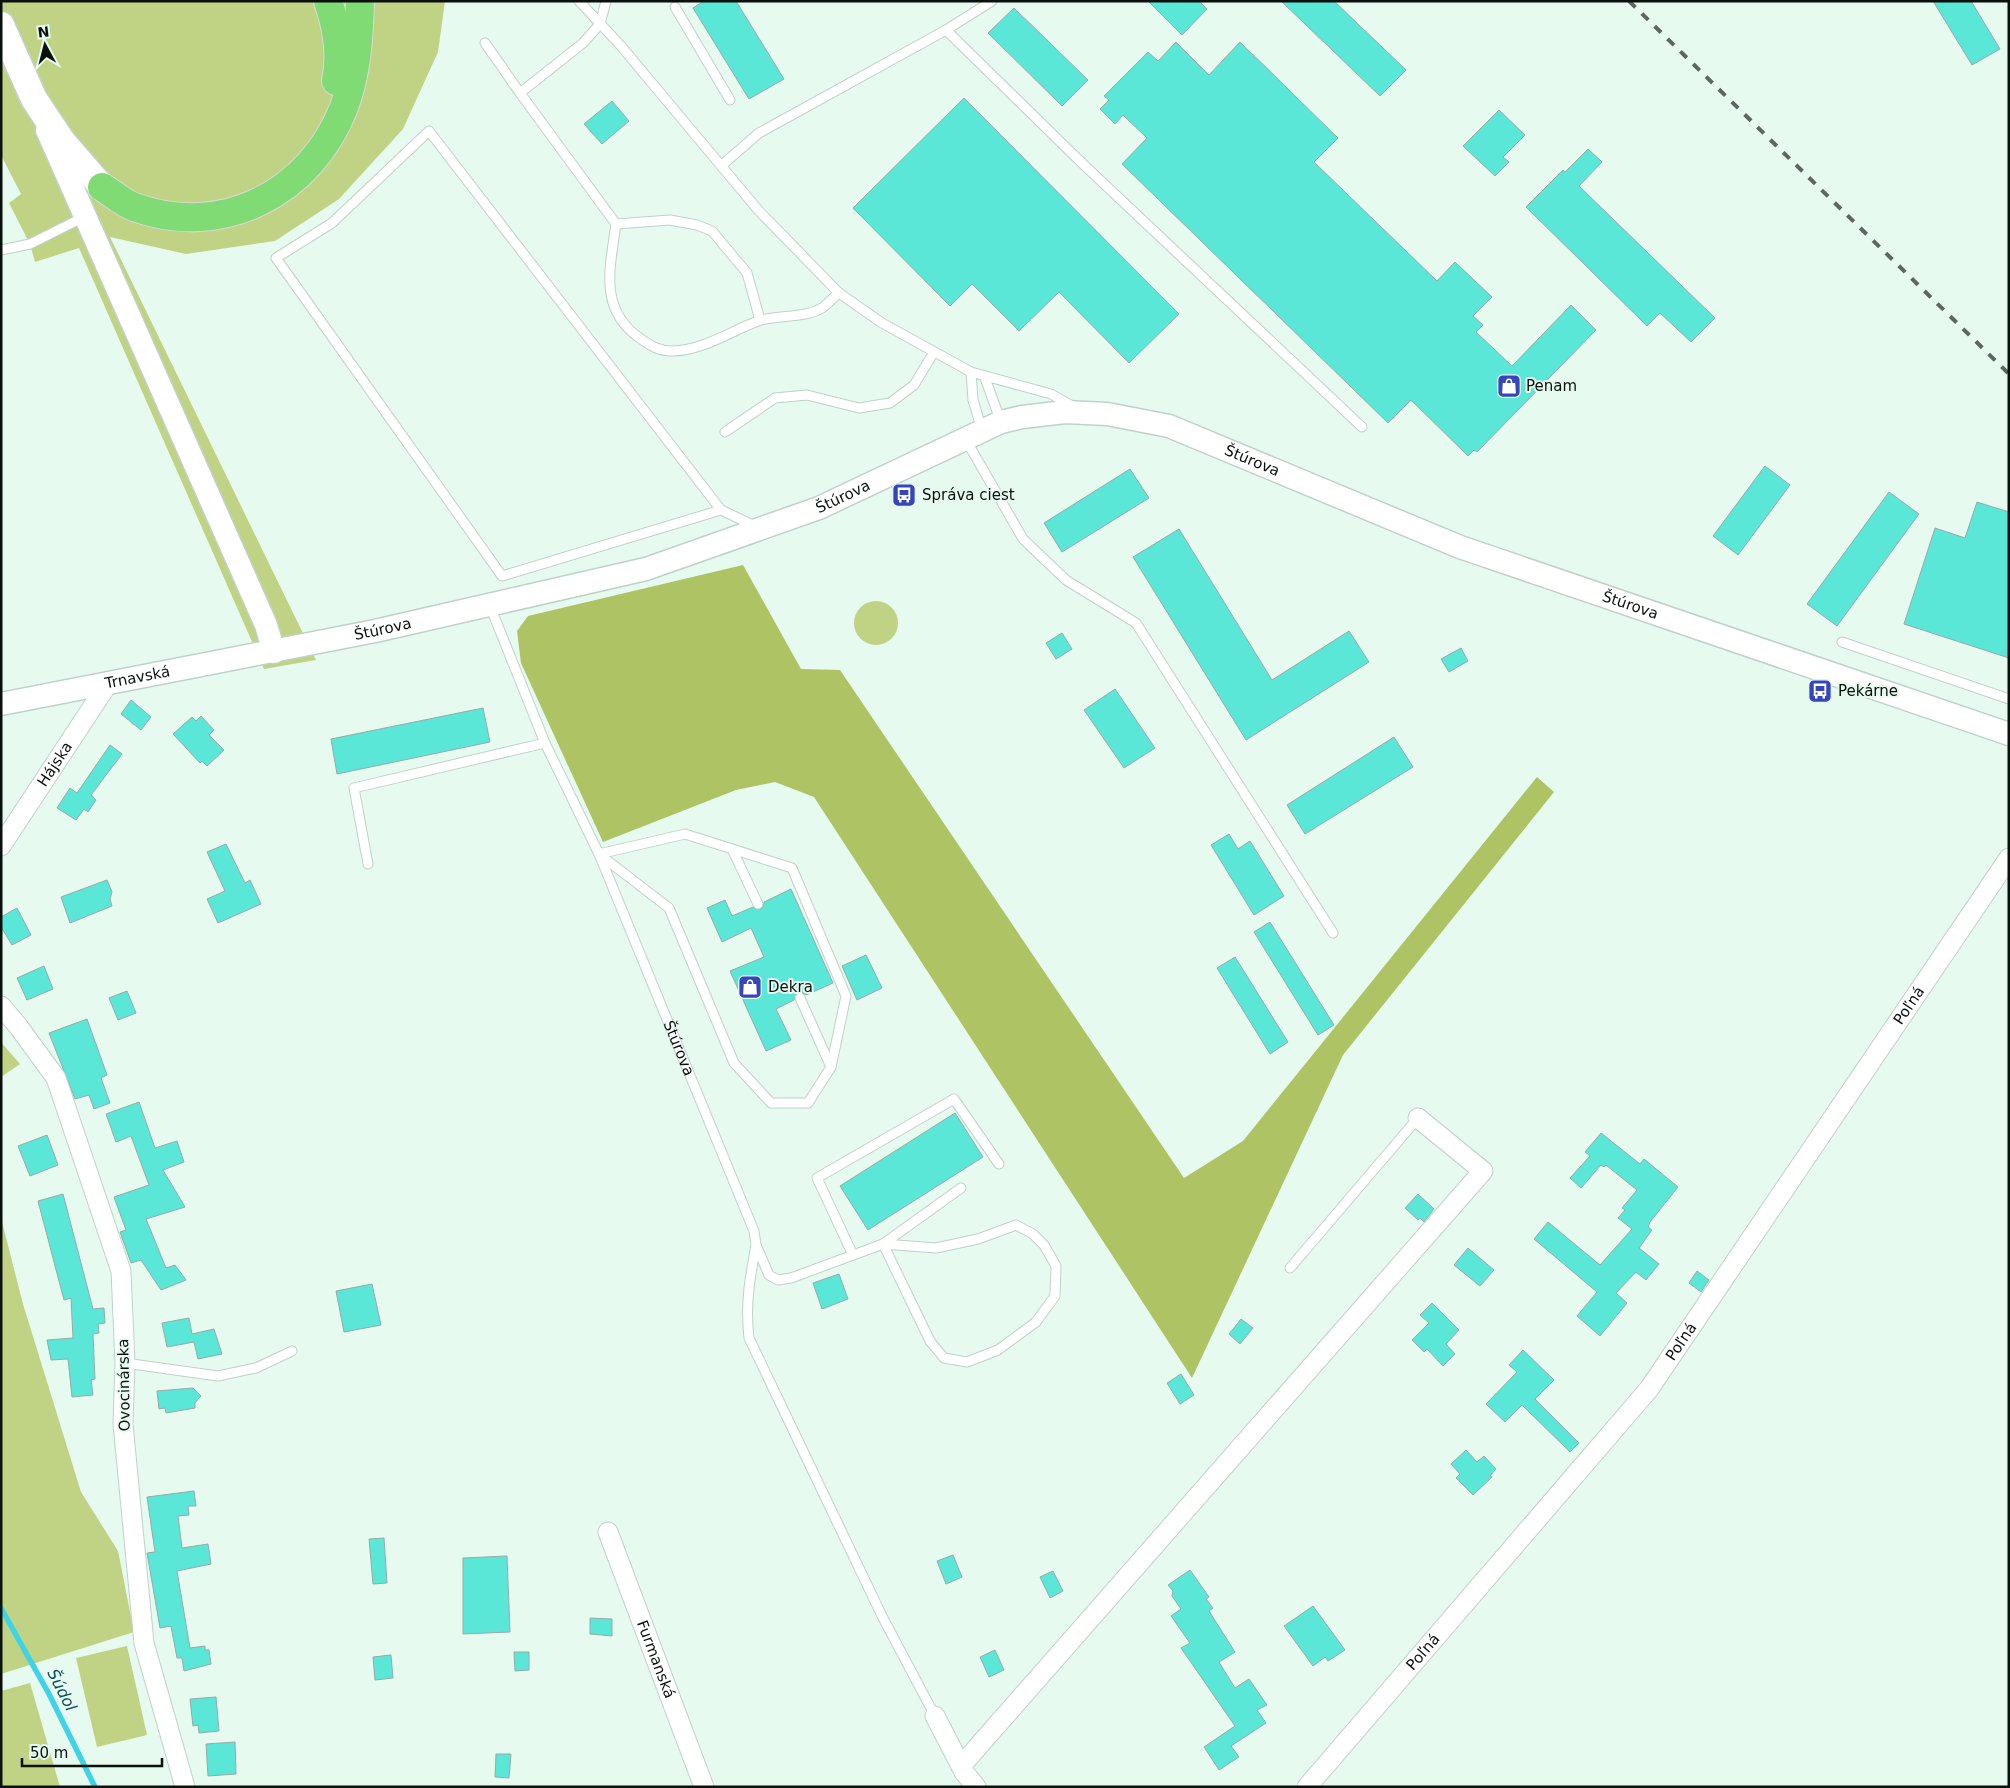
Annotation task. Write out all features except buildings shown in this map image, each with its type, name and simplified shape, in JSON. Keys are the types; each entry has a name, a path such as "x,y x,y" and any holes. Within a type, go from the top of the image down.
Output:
{"highway":[{"path":"102,187 168,204 194,207 220,204 264,186 302,152 315,133 331,101 339,62 336,28 328,1"},
{"path":"102,187 132,207 165,216 195,219 223,215 247,208 273,195 310,162 338,120 348,93 354,68 360,1"}],"main road":[{"path":"1,25 34,99 62,141 102,187"}],"street":[{"path":"34,99 266,625 274,652"},
{"path":"84,216 102,187"},
{"name":"Štúrova","path":"274,652 490,606 646,569 763,530 865,488 982,430 1044,414 1085,412 1121,416 1169,426 1460,547 2009,734"},
{"name":"Trnavská","path":"1,704 274,652"},
{"name":"Hájska","path":"1,846 110,682"},
{"name":"Poľná","path":"1307,1787 1649,1389 2009,858"},
{"name":"Ovocinárska","path":"1,1006 56,1078 121,1272 124,1364 123,1424 144,1643 185,1787"},
{"path":"935,1716 969,1780 1483,1171 1418,1118"},
{"name":"Furmanská","path":"608,1532 704,1787"}],"lane":[{"path":"579,1 722,165 759,211 839,293 882,323 971,372 985,378 1051,394 1085,412"},
{"path":"520,93 583,43 600,24 606,1"},
{"path":"722,165 759,133 946,30 992,1"},
{"path":"675,7 730,100"},
{"path":"946,30 1084,165 1362,427"},
{"path":"485,43 616,224 608,282 615,310 624,325 656,349 673,351 701,346 760,320 804,314 822,308 839,293"},
{"path":"721,510 502,576 276,258 332,223 429,131 721,510 763,530"},
{"path":"1,250 30,244 84,216"},
{"path":"616,224 670,220 697,225 712,232 747,273 760,320"},
{"path":"725,432 775,398 807,395 859,408 890,403 914,385 934,352"},
{"path":"971,372 973,400 982,430 1023,539 1066,580 1136,622 1333,933"},
{"path":"982,430 985,378"},
{"name":"Štúrova","path":"490,606 545,743 599,854 754,1231 756,1245"},
{"path":"1842,642 2009,699"},
{"path":"368,864 354,788 545,743"},
{"path":"599,854 685,834 792,868 846,996 831,1067"},
{"path":"732,849 758,904"},
{"name":"Štúrova","path":"599,854 668,908 734,1063 771,1103 808,1103 831,1067"},
{"path":"800,998 831,1067"},
{"path":"853,1255 817,1178 954,1099 999,1164"},
{"path":"1290,1268 1418,1118"},
{"path":"756,1245 769,1275 778,1280 791,1278 882,1244 961,1188"},
{"path":"1016,1225 1033,1234 1044,1245 1056,1266 1055,1296 1036,1322 998,1350 967,1362 944,1358 930,1341 882,1244 936,1248 978,1239 1016,1225"},
{"path":"756,1245 746,1311 749,1338 882,1616 935,1716"},
{"path":"124,1364 218,1376 256,1368 292,1351"}],"green space":[{"path":"1,1 445,1 438,52 403,129 339,199 275,241 186,254 110,237 316,660 264,669 79,248 35,262 30,244 9,203 21,194 1,155"},
{"path":"743,565 801,669 840,670 1184,1178 1243,1141 1537,777 1554,792 1343,1055 1192,1378 814,797 775,782 736,790 603,842 521,663 517,631 528,616"},
{"path":"880,601 892,607 897,614 897,632 892,639 885,644 872,645 864,642 857,635 854,619 857,611 864,604"},
{"path":"1,1042 20,1064 1,1077"},
{"path":"1,1218 23,1304 81,1492 118,1551 134,1632 1,1674"},
{"path":"127,1646 147,1735 97,1747 76,1658"},
{"path":"30,1683 60,1787 1,1787 1,1691"}],"waterway":[{"name":"Šúdol","path":"1,1608 49,1694 95,1787"}],"railway":[{"path":"1629,1 2009,374"}],"place":[{"name":"Penam","path":"1509,386"},
{"name":"Správa ciest","path":"904,495"},
{"name":"Pekárne","path":"1820,691"},
{"name":"Dekra","path":"750,987"}]}
